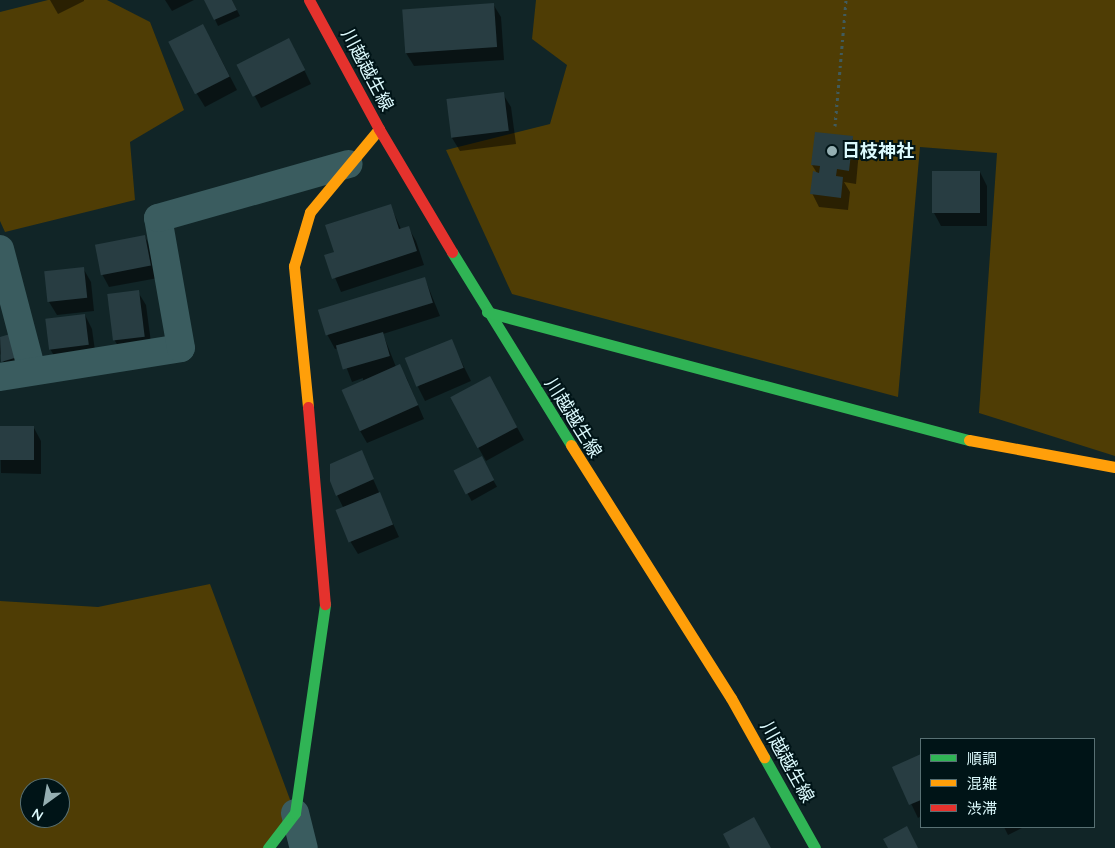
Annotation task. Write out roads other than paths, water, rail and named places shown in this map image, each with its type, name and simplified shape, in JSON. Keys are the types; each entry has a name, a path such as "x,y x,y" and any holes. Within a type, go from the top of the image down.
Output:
{"street":[{"name":"川越越生線","path":"310,0 380,129 487,312 732,698 815,848"},
{"path":"304,848 295,813 326,597 294,266 310,212 380,129"},
{"path":"0,377 181,348 158,218 349,164"},
{"path":"0,249 32,371"},
{"path":"487,312 938,434 1115,468"},
{"path":"268,848 295,813"}],"place":[{"name":"日枝神社","path":"832,151"}]}
